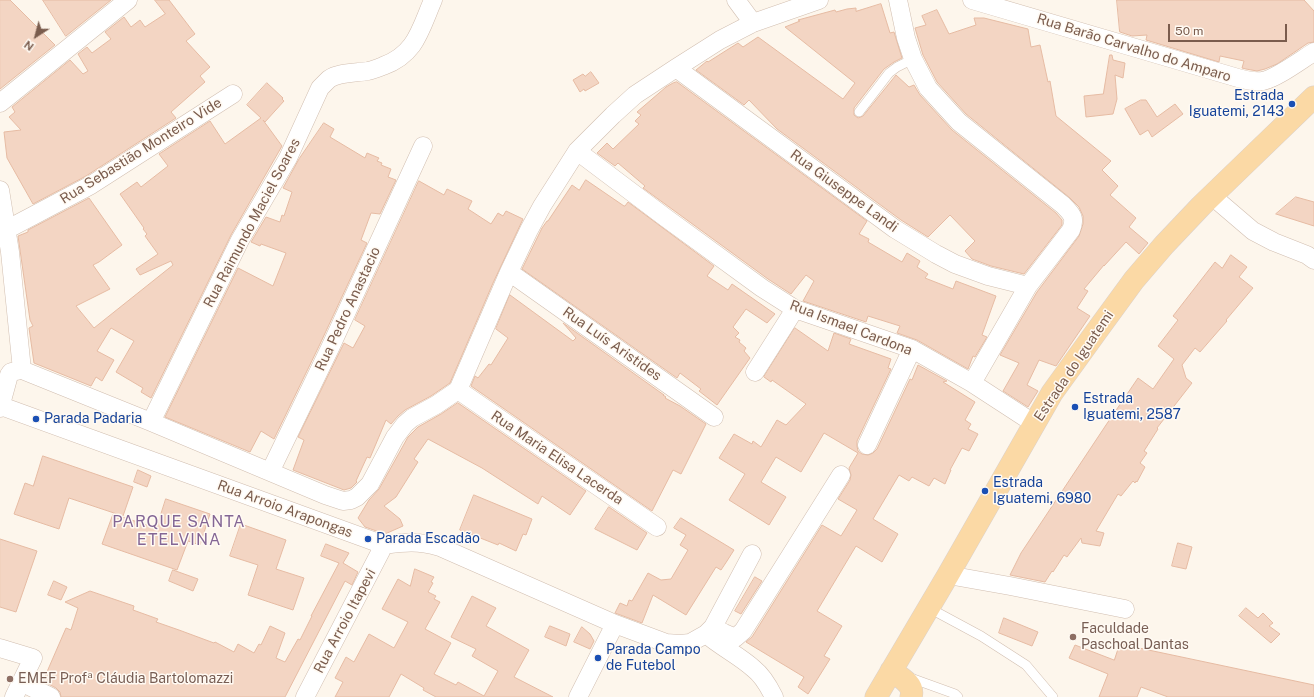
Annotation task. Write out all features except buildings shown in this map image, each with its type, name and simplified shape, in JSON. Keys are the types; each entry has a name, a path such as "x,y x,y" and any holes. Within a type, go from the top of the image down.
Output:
{"main road":[{"name":"Estrada do Iguatemi","path":"876,697 929,608 1052,393 1134,280 1164,245 1212,196 1314,97"},
{"path":"891,671 910,687 912,691 911,697"}],"street":[{"path":"0,103 128,0"},
{"name":"Rua Raimundo Maciel Soares","path":"151,422 240,240 288,158 320,88 329,79 336,76 350,72 370,70 392,63 401,58 410,49 417,38 433,0"},
{"path":"736,0 753,23"},
{"path":"0,190 6,230 5,252 10,374 151,422 324,495 343,501 352,500 357,498 370,484 395,437 405,424 412,418 436,405 458,390 509,272 529,230 542,206 577,150 635,95 720,40 753,23 819,0"},
{"path":"898,0 906,38 913,60 928,88 959,122 1063,205 1072,215 1074,223 1071,230 1028,286 972,383"},
{"name":"Rua Barão Carvalho do Amparo","path":"972,0 998,3 1107,41 1245,80 1262,81 1272,78 1314,52"},
{"name":"Rua Giuseppe Landi","path":"676,68 840,189 936,254 956,264 988,276 1028,286"},
{"name":"Rua Sebastião Monteiro Vide","path":"6,230 92,185 233,94"},
{"name":"Rua Pedro Anastacio","path":"270,472 330,348 423,146"},
{"name":"Rua Ismael Cardona","path":"577,150 666,218 762,288 795,309 912,349 972,383 1034,424"},
{"path":"1212,196 1253,231 1274,242 1307,255 1314,260"},
{"name":"Rua Luís Aristides","path":"509,272 714,417"},
{"path":"755,372 795,309"},
{"path":"867,445 912,349"},
{"name":"Rua Arroio Arapongas","path":"10,374 0,407 384,545 410,542 440,547 615,624 666,642 680,644 690,643 709,630"},
{"name":"Rua Maria Elisa Lacerda","path":"458,390 657,527"},
{"path":"709,630 724,633 735,638 743,631 841,475"},
{"name":"Rua Arroio Itapevi","path":"305,697 384,545"},
{"path":"709,630 752,554"},
{"path":"948,575 1125,609"},
{"path":"578,697 615,624"},
{"path":"709,630 716,643 754,669 764,680 774,697"},
{"path":"0,648 33,658 18,689 51,697"}],"lane":[{"path":"859,112 889,73 897,67 913,60"},
{"path":"929,608 981,636 1026,665 1053,697"},
{"path":"891,671 955,694 958,697"}],"place":[{"name":"Estrada Iguatemi, 2143","path":"1292,104"},
{"name":"Estrada Iguatemi, 2587","path":"1075,407"},
{"name":"Parada Padaria","path":"36,419"},
{"name":"Estrada Iguatemi, 6980","path":"985,491"},
{"name":"Parada Escadão","path":"368,539"},
{"name":"Faculdade Paschoal Dantas","path":"1073,637"},
{"name":"Parada Campo de Futebol","path":"598,658"},
{"name":"EMEF Profª Cláudia Bartolomazzi","path":"10,679"}],"district":[{"name":"PARQUE SANTA ETELVINA","path":"179,531"}]}
